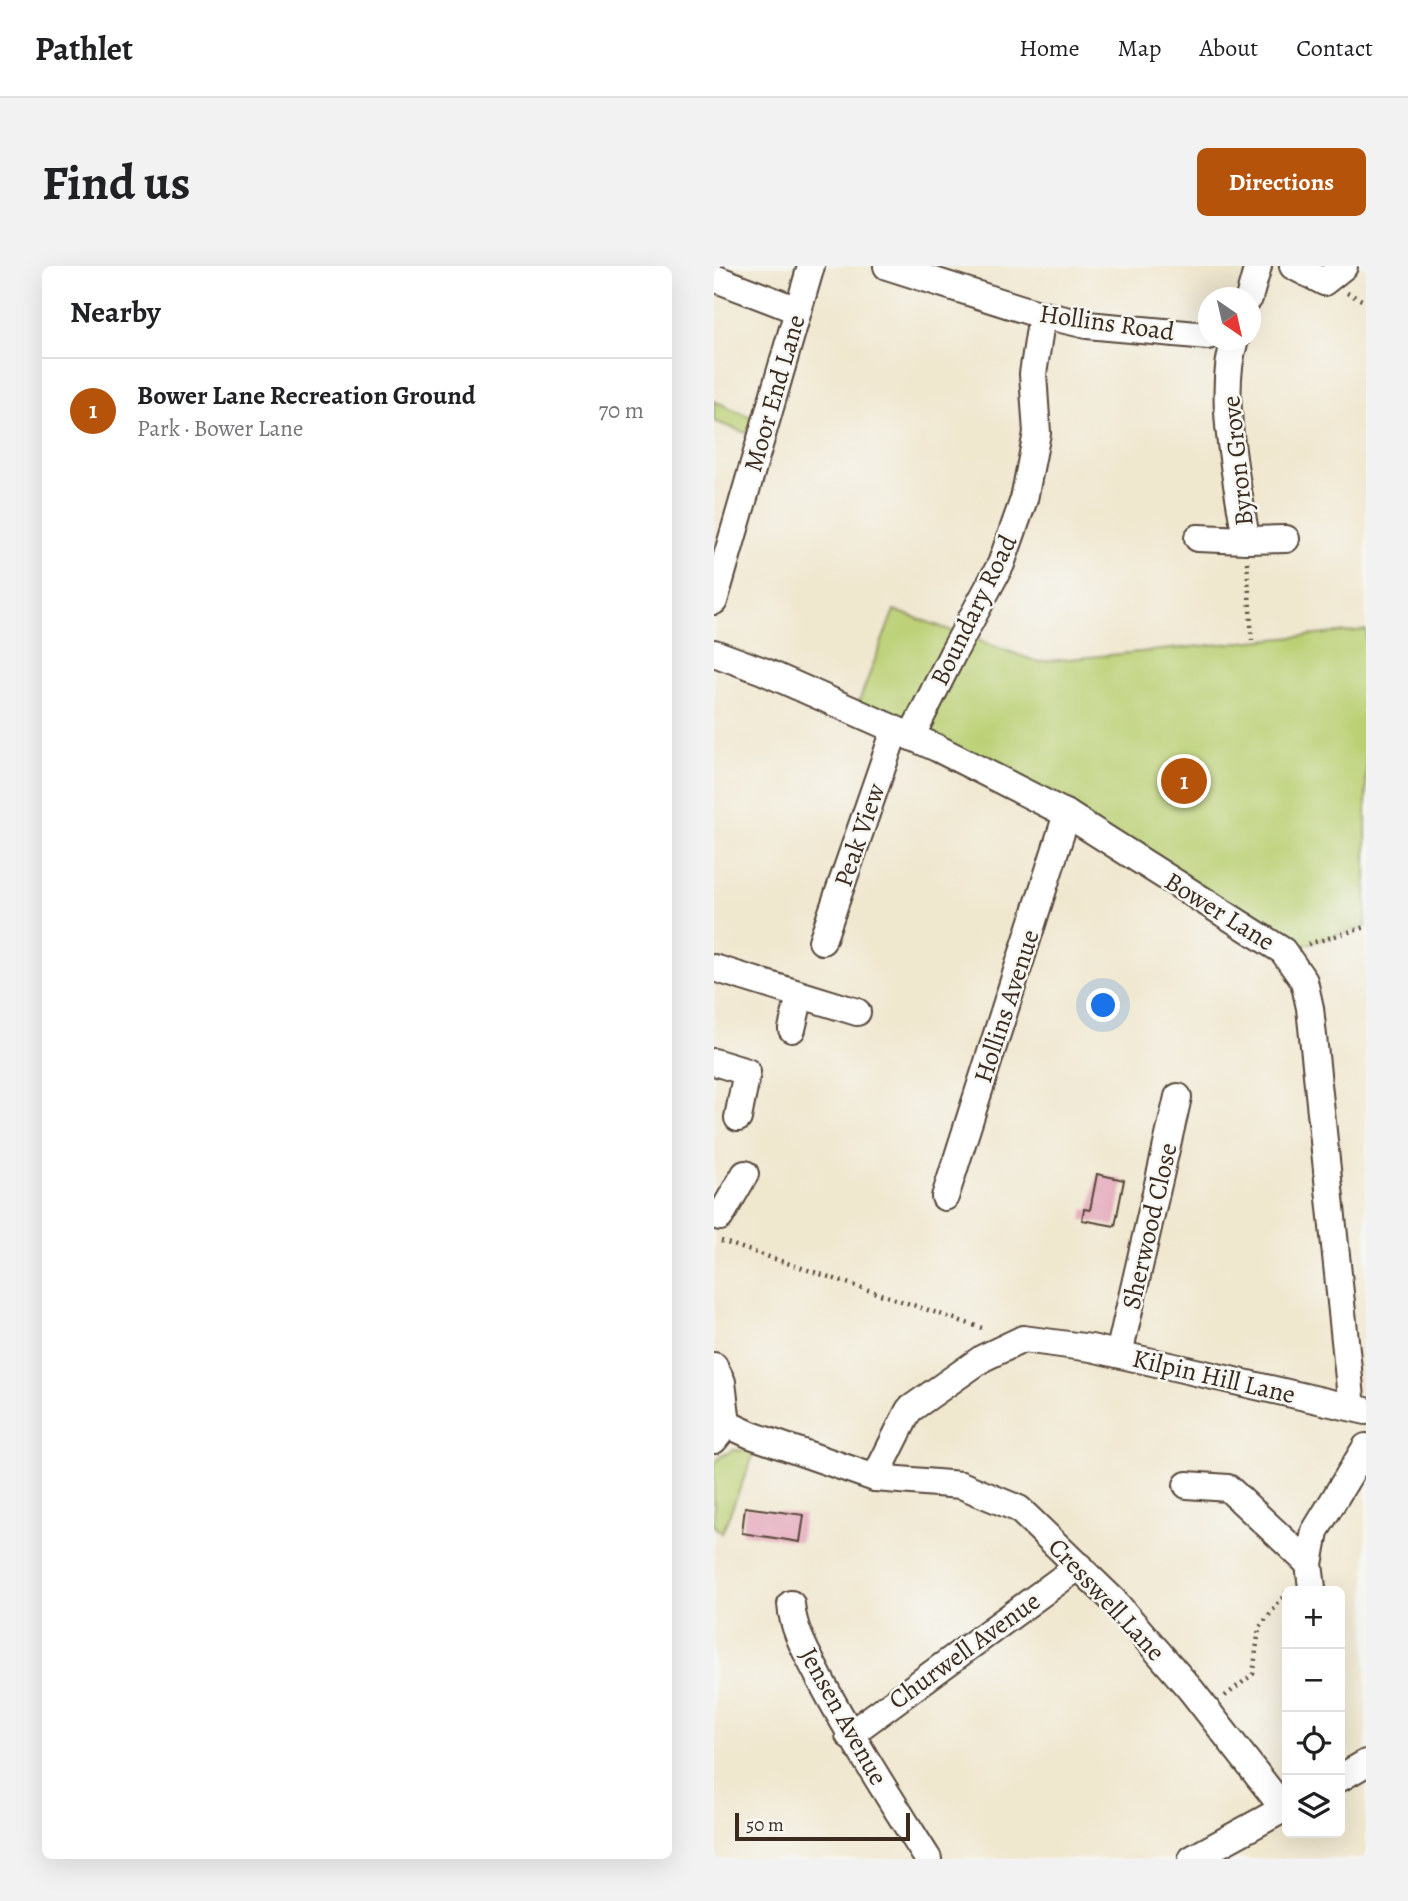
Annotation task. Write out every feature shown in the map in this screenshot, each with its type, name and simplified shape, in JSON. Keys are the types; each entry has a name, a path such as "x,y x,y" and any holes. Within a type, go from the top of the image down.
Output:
{"street":[{"name":"Moor End Lane","path":"714,601 811,266"},
{"name":"Hollins Road","path":"887,266 1042,315 1087,325 1198,335"},
{"path":"1252,287 1258,266"},
{"path":"1293,266 1324,282 1344,266"},
{"path":"714,278 797,310"},
{"name":"Boundary Road","path":"903,733 953,653 1001,564 1024,499 1037,433 1033,374 1042,315"},
{"name":"Byron Grove","path":"1231,350 1228,408 1246,540"},
{"name":"Byron Grove","path":"1198,538 1286,539"},
{"name":"Bower Lane","path":"714,653 763,671 903,733 1067,814 1283,951 1304,982 1310,1008 1359,1409"},
{"name":"Peak View","path":"822,941 903,733"},
{"name":"Hollins Avenue","path":"945,1197 1067,814"},
{"path":"714,968 857,1012"},
{"path":"792,1029 800,995"},
{"path":"714,1062 747,1072 738,1118"},
{"name":"Sherwood Close","path":"1119,1354 1178,1097"},
{"path":"714,1215 720,1217 745,1174"},
{"path":"876,1478 908,1410 984,1358 1024,1339"},
{"name":"Kilpin Hill Lane","path":"1024,1339 1119,1354 1359,1409"},
{"path":"714,1366 722,1382 720,1432"},
{"name":"Cresswell Lane","path":"720,1432 751,1435 876,1478 961,1485 1018,1509 1113,1601 1207,1710 1282,1803"},
{"path":"1303,1581 1315,1531 1366,1447"},
{"path":"1187,1485 1228,1488 1303,1581"},
{"name":"Churwell Avenue","path":"849,1735 1079,1566"},
{"name":"Jensen Avenue","path":"791,1604 793,1620 807,1654 849,1735 928,1859"},
{"path":"1345,1775 1366,1763"},
{"path":"1192,1859 1282,1810"}],"path":[{"path":"1246,540 1252,641"},
{"path":"1283,951 1366,928"},
{"path":"714,1239 870,1289 960,1322 1024,1339"},
{"path":"1207,1710 1253,1674 1259,1628 1303,1581"}],"green space":[{"path":"714,401 765,423 762,439 714,421"},
{"path":"894,610 1038,662 1366,630 1366,927 1283,951 1067,814 855,712"},
{"path":"733,1450 755,1451 722,1533 714,1526 714,1465 720,1457"}],"building":[{"path":"1097,1174 1124,1180 1115,1226 1082,1220 1084,1209 1090,1210"},
{"path":"745,1507 804,1515 800,1542 742,1533"}],"place":[{"name":"Bower Lane Recreation Ground","path":"1184,781"}]}
